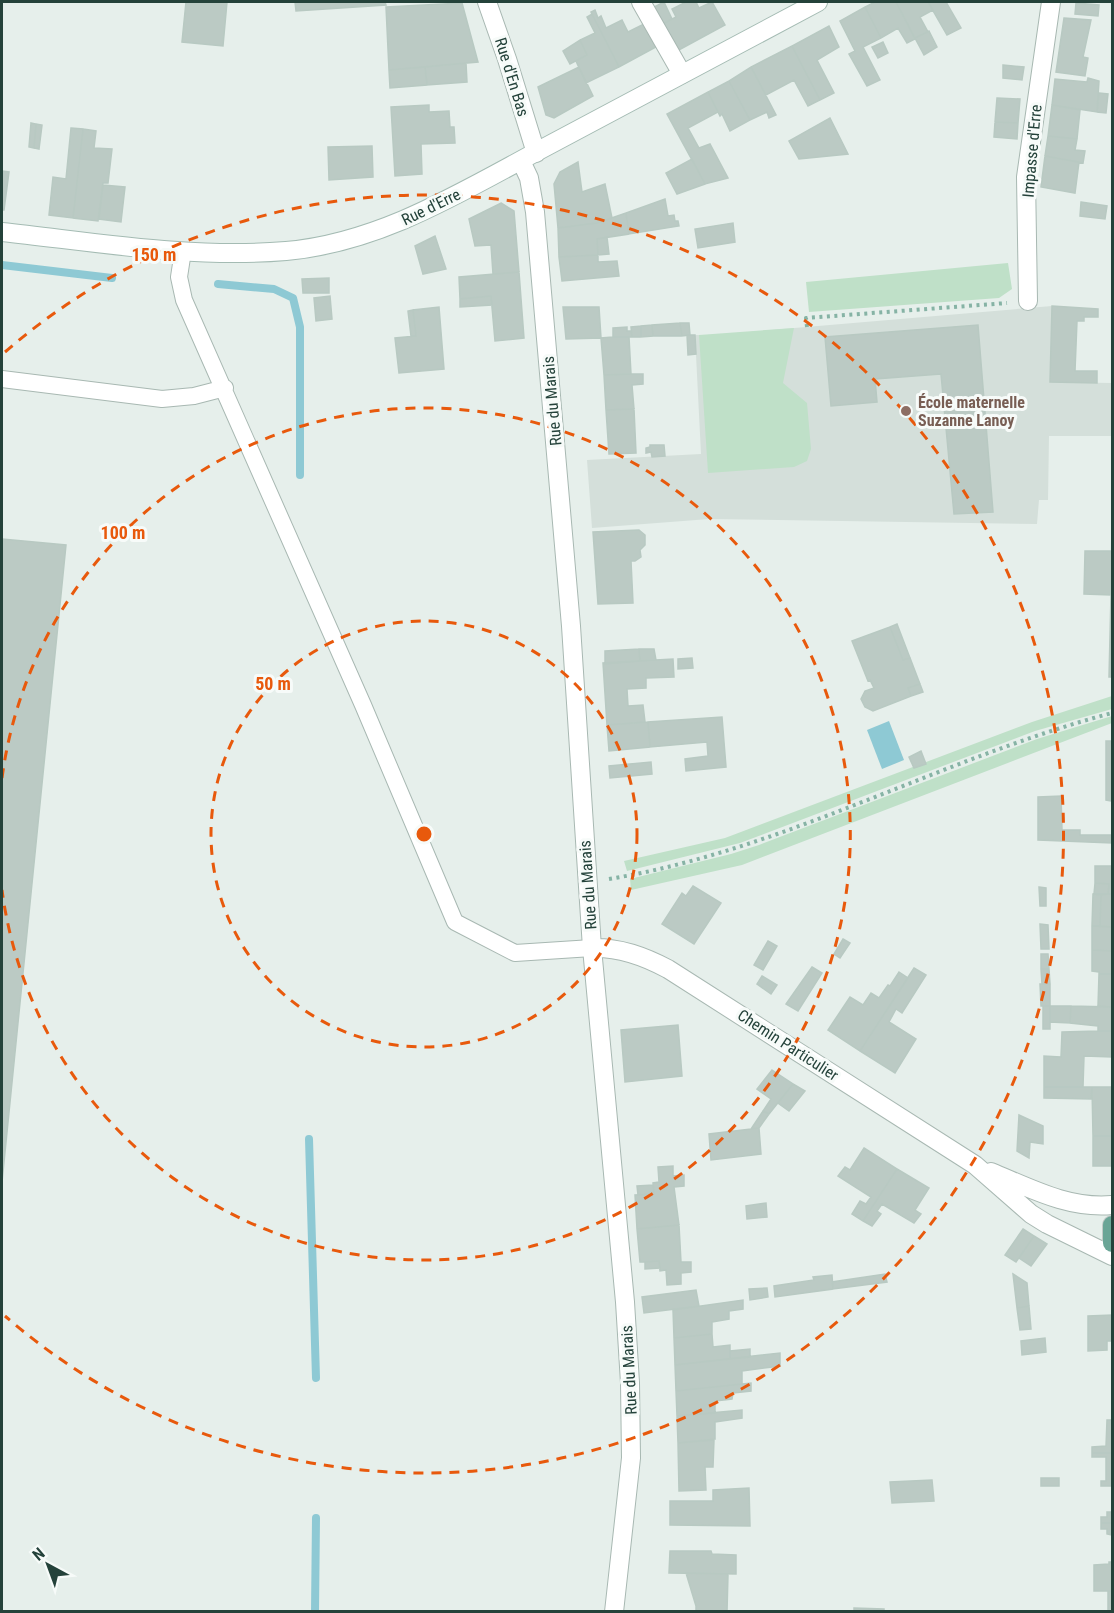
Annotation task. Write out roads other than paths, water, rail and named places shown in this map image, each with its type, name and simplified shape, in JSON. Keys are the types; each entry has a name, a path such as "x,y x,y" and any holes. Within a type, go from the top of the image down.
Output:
{"main road":[{"path":"1113,1225 1113,1243"}],"street":[{"name":"Rue d'En Bas","path":"487,2 505,51 528,157"},
{"path":"641,2 682,74"},
{"name":"Rue d'Erre","path":"2,232 214,254 287,251 360,236 415,215 818,2"},
{"name":"Impasse d'Erre","path":"1028,301 1026,177 1051,2"},
{"name":"Rue du Marais","path":"528,157 535,212 571,626 592,948 625,1302 632,1422 629,1492 614,1611"},
{"name":"Chemin Particulier","path":"592,948 610,947 637,954 668,969 975,1165 1031,1214 1113,1256"},
{"name":"Chemin Particulier","path":"975,1165 1051,1198 1084,1205 1113,1205"}],"lane":[{"path":"183,251 180,287 455,922 515,953 592,948"},
{"path":"2,380 162,399 194,396 225,388"}],"water":[{"path":"889,721 904,760 882,769 867,730"}],"waterway":[{"path":"2,265 112,278"},
{"path":"218,284 274,289 293,298 300,327 300,475"},
{"path":"309,1139 316,1378"},
{"path":"315,1612 316,1518"}],"place":[{"name":"École maternelle Suzanne Lanoy","path":"906,411"}]}
